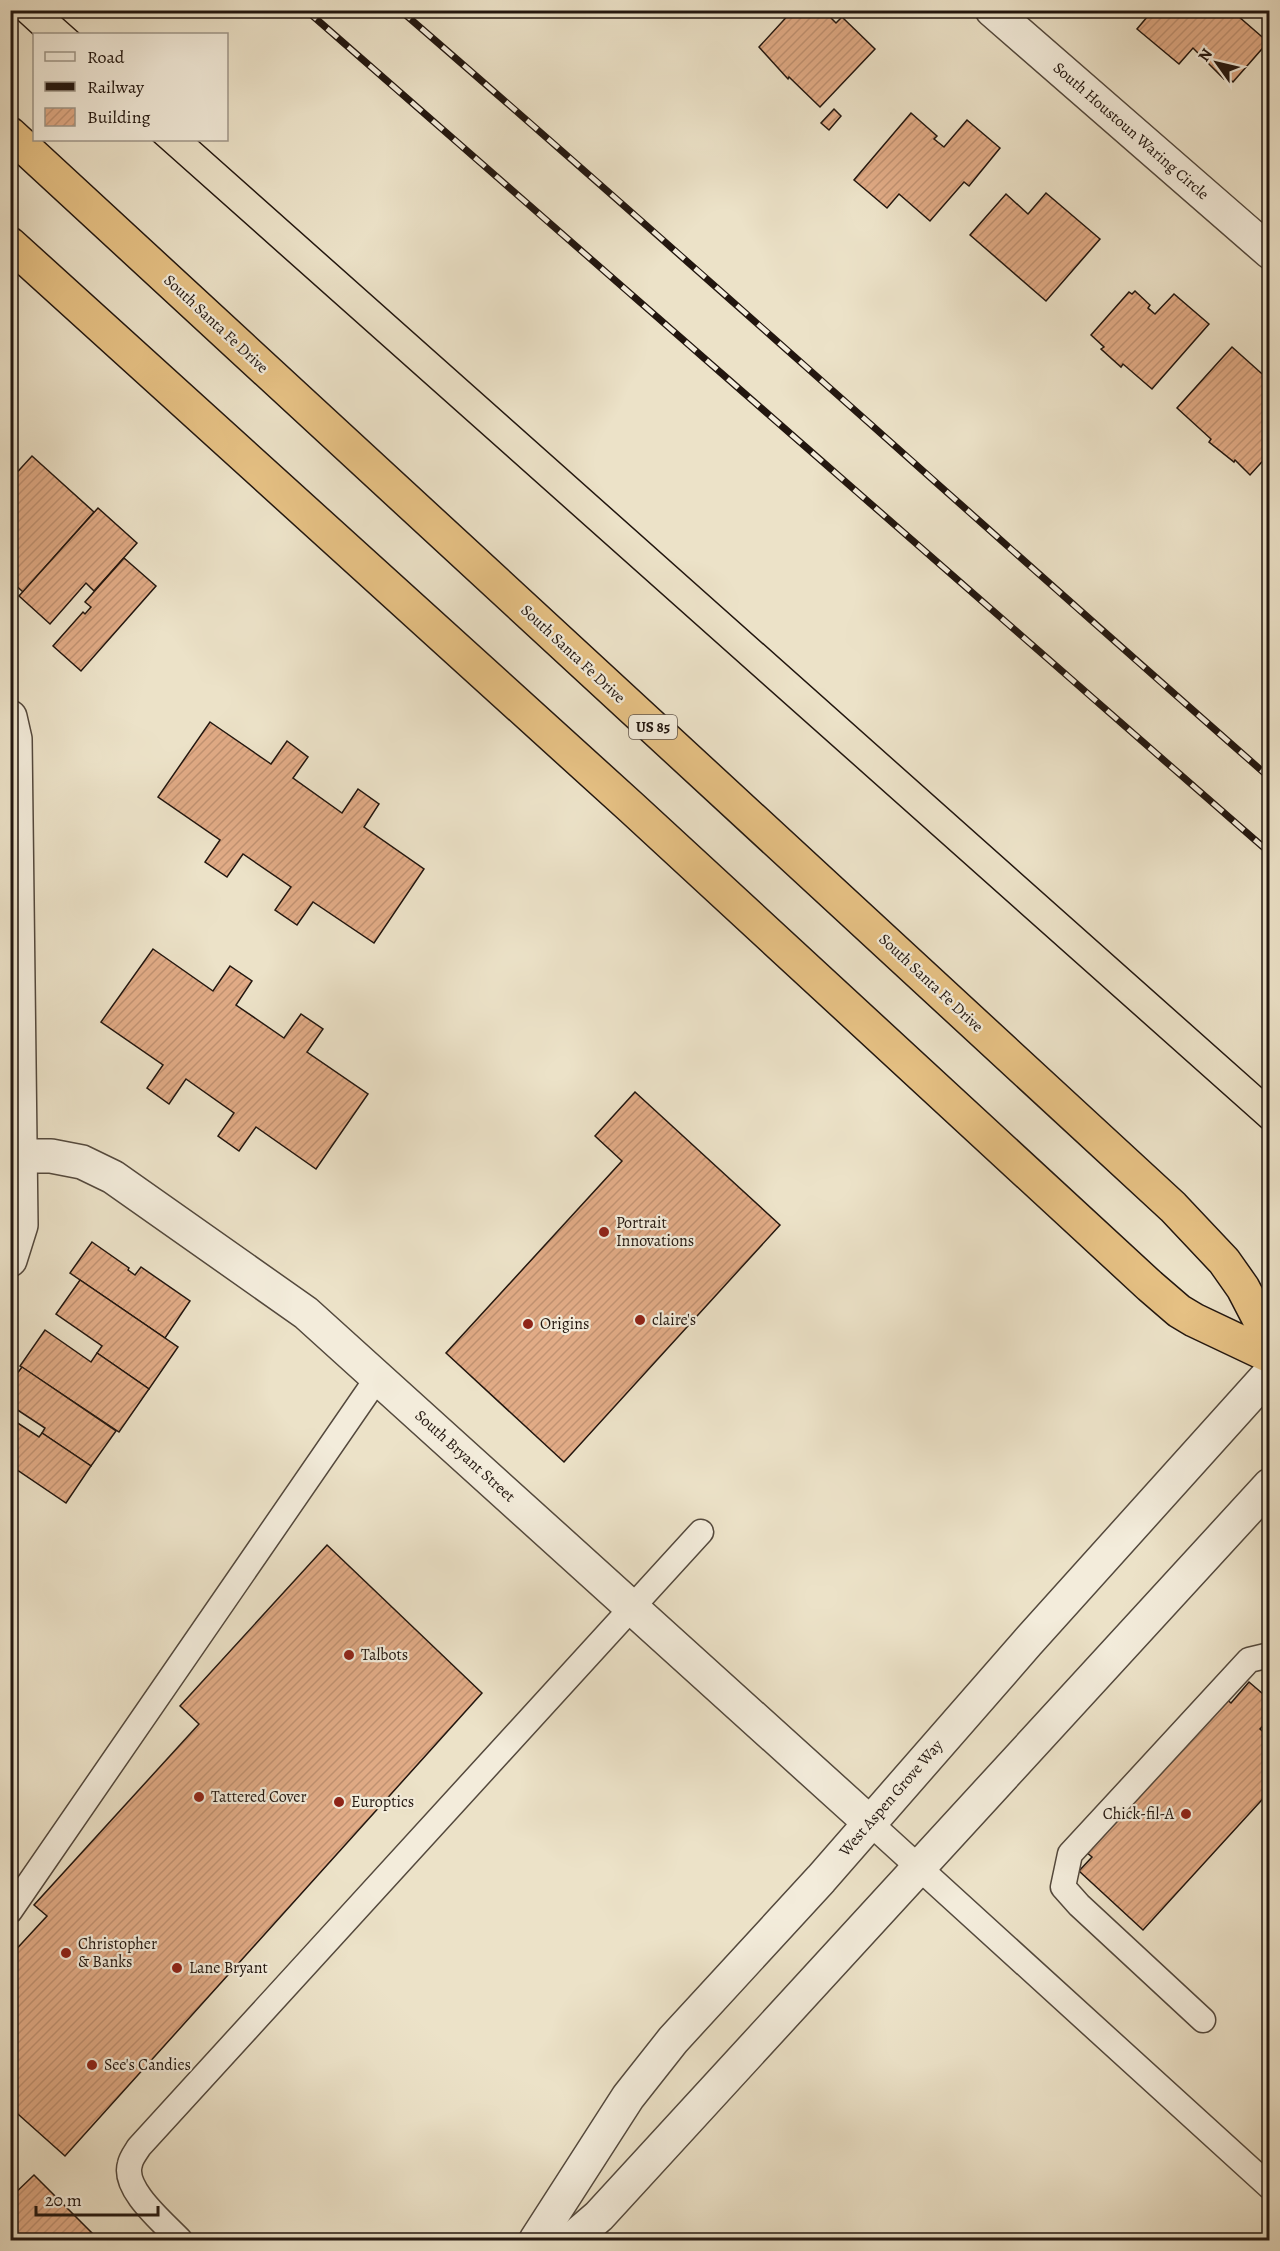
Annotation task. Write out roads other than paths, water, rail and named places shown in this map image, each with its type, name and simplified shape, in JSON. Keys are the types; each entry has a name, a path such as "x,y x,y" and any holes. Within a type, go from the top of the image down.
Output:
{"highway":[{"name":"South Santa Fe Drive","path":"10,134 1173,1207 1224,1261 1244,1288 1269,1340"},
{"path":"10,244 632,808 1150,1286 1179,1311 1194,1320 1269,1356"}],"street":[{"name":"South Houstoun Waring Circle","path":"992,10 1269,252"},
{"path":"10,717 15,739 21,1225 10,1260"},
{"name":"South Bryant Street","path":"20,1156 51,1156 82,1162 113,1177 287,1299 378,1377 870,1823"},
{"name":"West Aspen Grove Way","path":"536,2241 628,2097 673,2040 870,1823 1019,1652 1269,1373"},
{"path":"572,2241 599,2216 1269,1485"}],"lane":[{"path":"10,1911 378,1377"},
{"path":"180,2241 138,2196 130,2182 129,2164 139,2147 701,1532"},
{"path":"1203,2020 1079,1905 1063,1887 1070,1854 1249,1660 1269,1655"},
{"path":"870,1823 1269,2187"}],"tram line":[{"path":"53,10 79,33"},
{"path":"10,13 33,34"},
{"path":"153,141 1270,1135"},
{"path":"198,141 1270,1095"}],"railway":[{"path":"306,10 1270,853"},
{"path":"400,10 1270,778"}],"place":[{"name":"Portrait Innovations","path":"604,1232"},
{"name":"claire's","path":"640,1320"},
{"name":"Origins","path":"528,1324"},
{"name":"Talbots","path":"349,1655"},
{"name":"Tattered Cover","path":"199,1797"},
{"name":"Europtics","path":"339,1802"},
{"name":"Chick-fil-A","path":"1186,1814"},
{"name":"Christopher & Banks","path":"66,1953"},
{"name":"Lane Bryant","path":"177,1968"},
{"name":"See's Candies","path":"92,2065"}]}
